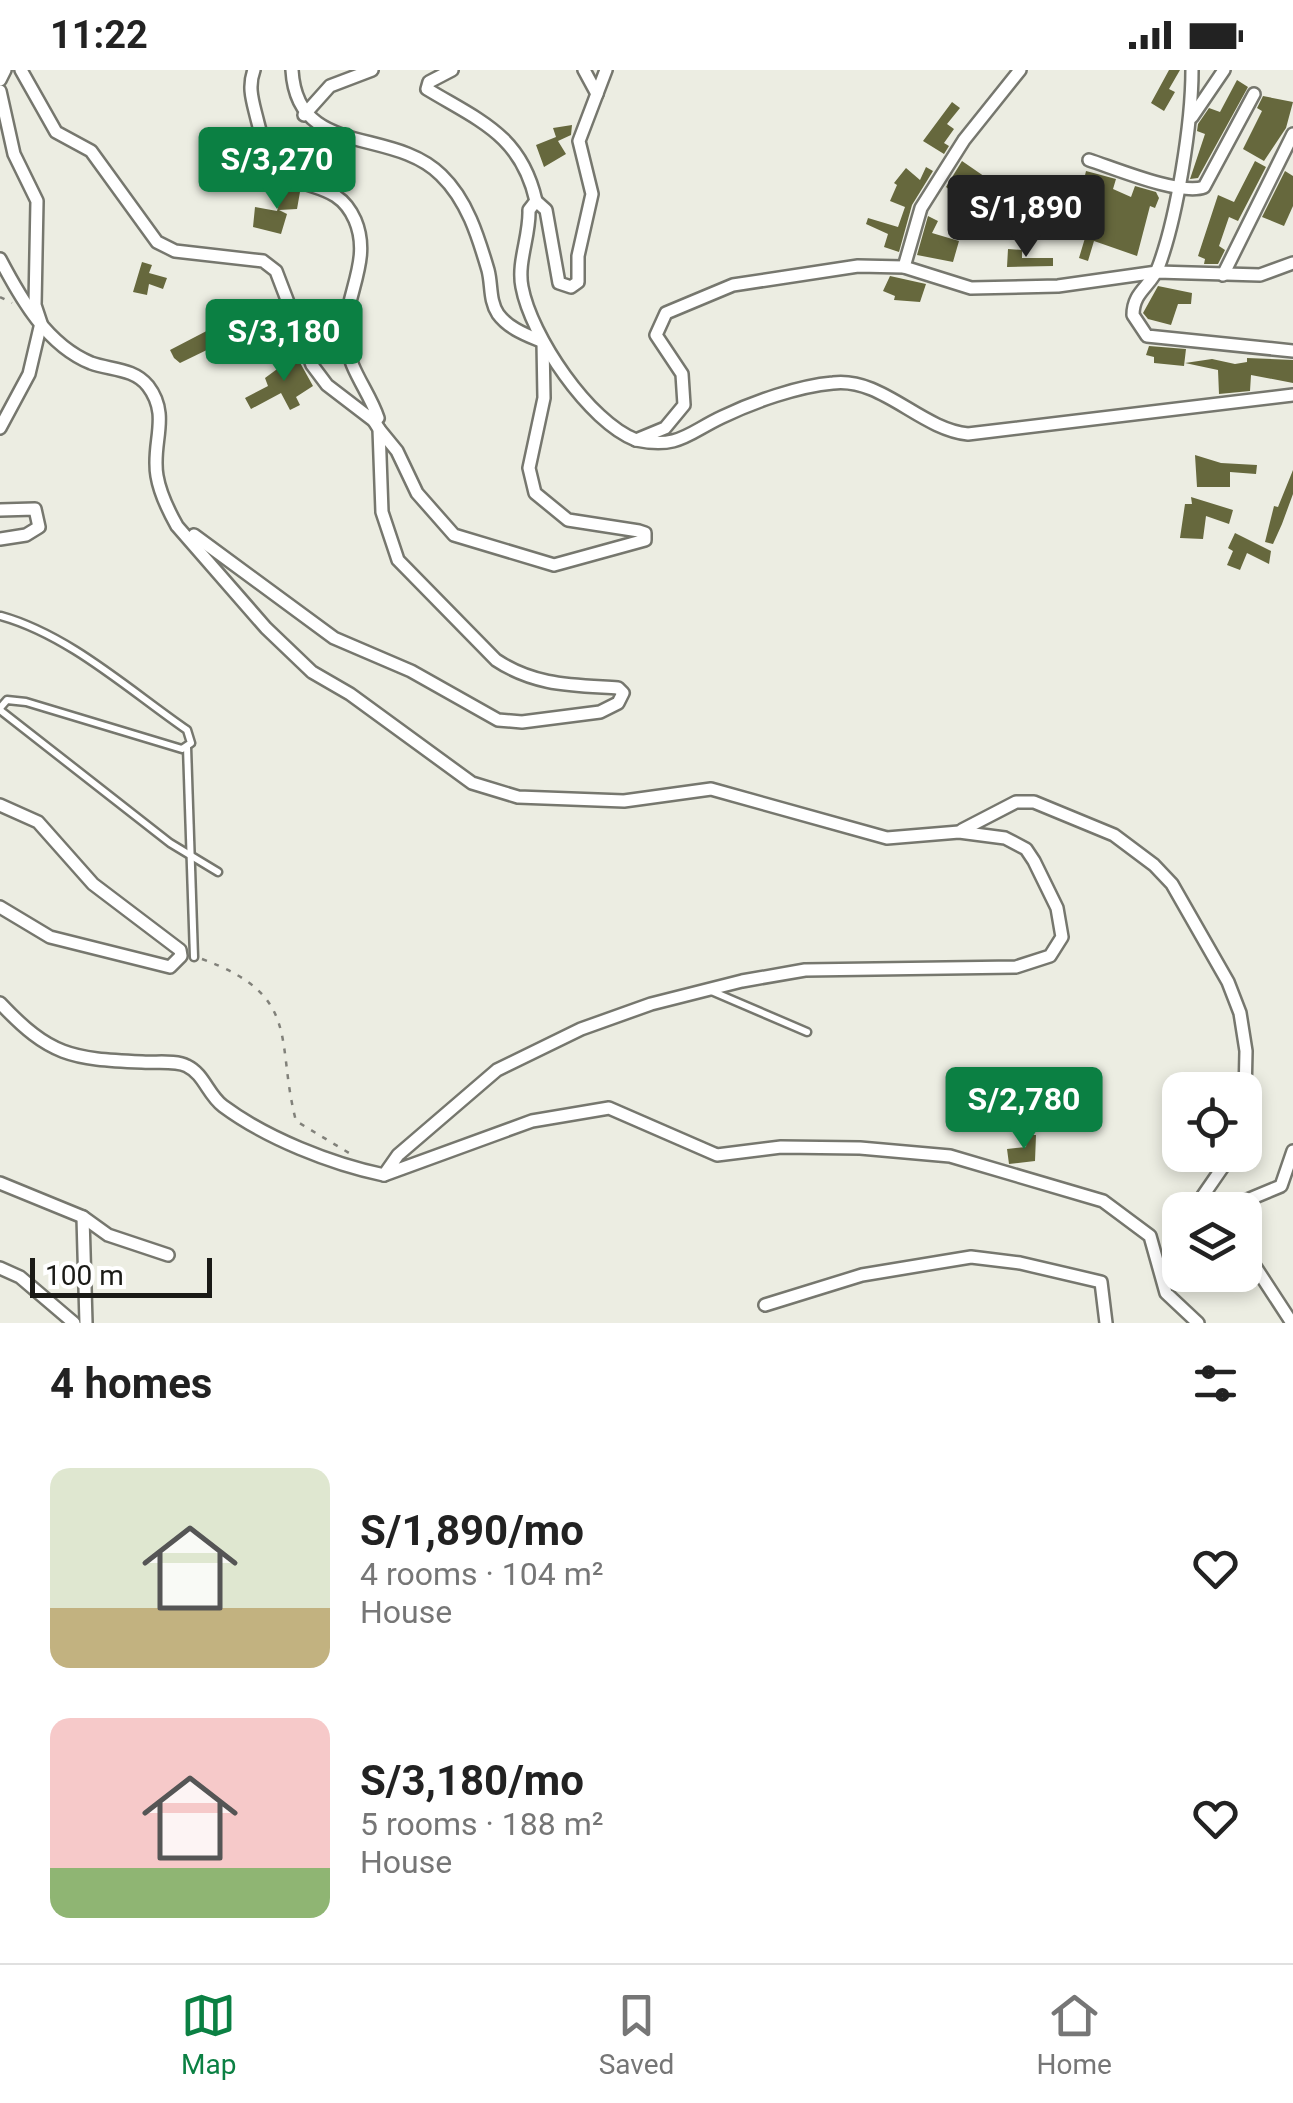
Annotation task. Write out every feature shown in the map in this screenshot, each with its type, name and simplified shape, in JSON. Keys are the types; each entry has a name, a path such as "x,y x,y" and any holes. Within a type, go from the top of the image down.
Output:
{"street":[{"path":"0,80 5,70"},
{"path":"22,70 56,132 92,151 157,242 175,252 263,261 276,271 312,365 352,407 377,425 397,452 417,493 454,536 554,565 645,540 645,533 568,520 535,493 529,468 544,398 543,342"},
{"path":"173,518 334,638 411,671 498,720 522,722 600,712 618,703 623,693 618,688 536,682 514,672 496,660 398,560 382,512 378,418 353,369 346,340 362,244 354,217 320,184 289,176 269,156 250,92 254,70"},
{"path":"292,70 304,115 316,126 370,140 438,171 459,195 470,218 499,314 514,328 543,342"},
{"path":"304,115 330,86 372,70"},
{"path":"452,70 429,82 426,89 506,137 530,173 536,201 546,210 560,283 571,287 578,282 578,256 592,194 579,141 606,70"},
{"path":"584,70 597,94"},
{"path":"904,266 921,208 964,140 1020,70"},
{"path":"1192,70 1192,117 1157,272 1133,305 1134,315 1147,336 1293,351"},
{"path":"1192,117 1224,70"},
{"path":"0,92 14,154 37,201 34,306 41,323 29,374 0,428"},
{"path":"1089,160 1195,191 1204,187 1254,94"},
{"path":"1224,275 1293,134"},
{"path":"536,201 529,210 530,237 520,268 530,314 543,342 588,408 620,434 636,440 652,443 694,436 741,409 836,382 900,403 950,432 968,434 1293,395"},
{"path":"0,260 28,312 71,352 91,363 134,374 147,384 162,424 157,475 173,518 266,628 312,672 350,694 449,769 498,794 624,800 711,790 887,838 959,832 1005,838 1026,850 1057,908 1063,930 1050,956 998,970 805,970 708,989 581,1030 497,1070 398,1156 384,1174"},
{"path":"636,440 665,428 684,405 682,374 656,334 666,313 733,285 858,266 904,266 971,288 1058,286 1157,272 1260,275 1293,263"},
{"path":"0,510 36,510 40,516 39,527 26,535 0,539"},
{"path":"959,832 1016,802 1034,802 1114,835 1154,865 1172,884 1228,982 1240,1012 1246,1072"},
{"path":"0,805 38,822 93,884 180,950 181,956 170,968 50,938 0,907"},
{"path":"0,1003 43,1045 100,1060 184,1064 198,1074 219,1103 246,1122 350,1168 384,1174 532,1122 609,1108 717,1155 781,1147 860,1148 950,1156 1103,1201 1150,1236 1166,1294 1198,1323"},
{"path":"1262,1194 1281,1186 1293,1151"},
{"path":"0,1182 83,1216 108,1235 168,1255"},
{"path":"83,1216 86,1323"},
{"path":"765,1305 862,1274 972,1257 1020,1262 1101,1282 1106,1323"},
{"path":"0,1268 20,1276 74,1323"},
{"path":"1262,1277 1292,1323"}],"lane":[{"path":"1,616 44,632 187,730 191,743 187,747 194,958"},
{"path":"187,747 136,737 26,702 8,700 0,709 189,855 218,872"},
{"path":"708,989 807,1032"}],"path":[{"path":"194,958 205,959 260,990 279,1021 287,1048 289,1096 296,1122 354,1156"}],"building":[{"path":"1169,70 1180,70 1169,89 1175,92 1164,111 1151,103"},
{"path":"1237,80 1248,87 1198,178 1190,179 1205,134 1197,131 1198,124 1209,108 1220,112"},
{"path":"1263,96 1293,102 1286,128 1264,161 1243,149 1262,111 1257,108"},
{"path":"952,102 960,108 947,124 954,129 944,143 949,146 944,154 923,141"},
{"path":"572,125 571,135 558,141 566,154 544,167 536,145 556,137 553,128"},
{"path":"962,161 991,181 981,200 987,203 981,213 946,187"},
{"path":"1255,161 1266,167 1238,221 1229,217 1219,246 1225,250 1218,264 1204,264 1205,259 1198,256 1218,195 1234,202"},
{"path":"926,167 933,171 912,205 899,252 884,247 888,234 866,224 868,218 898,227 905,207 890,201 897,185 894,183 906,168 920,180"},
{"path":"1086,171 1116,179 1113,189 1131,197 1135,186 1156,192 1159,198 1155,208 1150,206 1137,256 1094,241 1088,261 1079,258 1085,238 1064,226 1075,200 1079,201"},
{"path":"1285,171 1293,176 1293,206 1284,226 1262,217"},
{"path":"284,185 300,192 297,209 279,210 287,214 281,234 253,227 255,207 277,211"},
{"path":"928,216 938,221 932,233 959,241 953,262 917,255"},
{"path":"1008,249 1022,250 1022,258 1053,258 1053,266 1007,267"},
{"path":"142,262 152,265 149,273 167,278 163,289 149,284 147,295 133,292"},
{"path":"890,276 926,284 920,302 894,300 895,296 883,291"},
{"path":"1158,286 1192,293 1191,304 1178,304 1171,325 1148,319 1143,313"},
{"path":"225,315 237,323 210,340 213,347 180,363 174,358 170,350 220,324 217,320"},
{"path":"1149,346 1186,349 1184,366 1154,363 1154,357 1146,355"},
{"path":"293,350 313,386 296,397 300,405 290,410 281,393 251,409 245,398 268,386 265,378 288,361 285,353"},
{"path":"1247,358 1293,360 1293,383 1251,375 1250,391 1219,394 1218,370 1185,363 1212,359 1235,364 1247,362"},
{"path":"1195,455 1221,463 1257,465 1256,474 1230,472 1230,487 1197,487"},
{"path":"1293,470 1293,494 1282,524 1273,544 1265,542 1274,506 1278,507"},
{"path":"1191,497 1233,510 1229,524 1206,516 1203,539 1180,538 1185,504 1192,504"},
{"path":"1235,533 1271,551 1269,564 1247,553 1240,570 1227,565 1233,551 1228,548"},
{"path":"1027,1135 1036,1135 1035,1161 1009,1164 1007,1149 1026,1147"}]}
